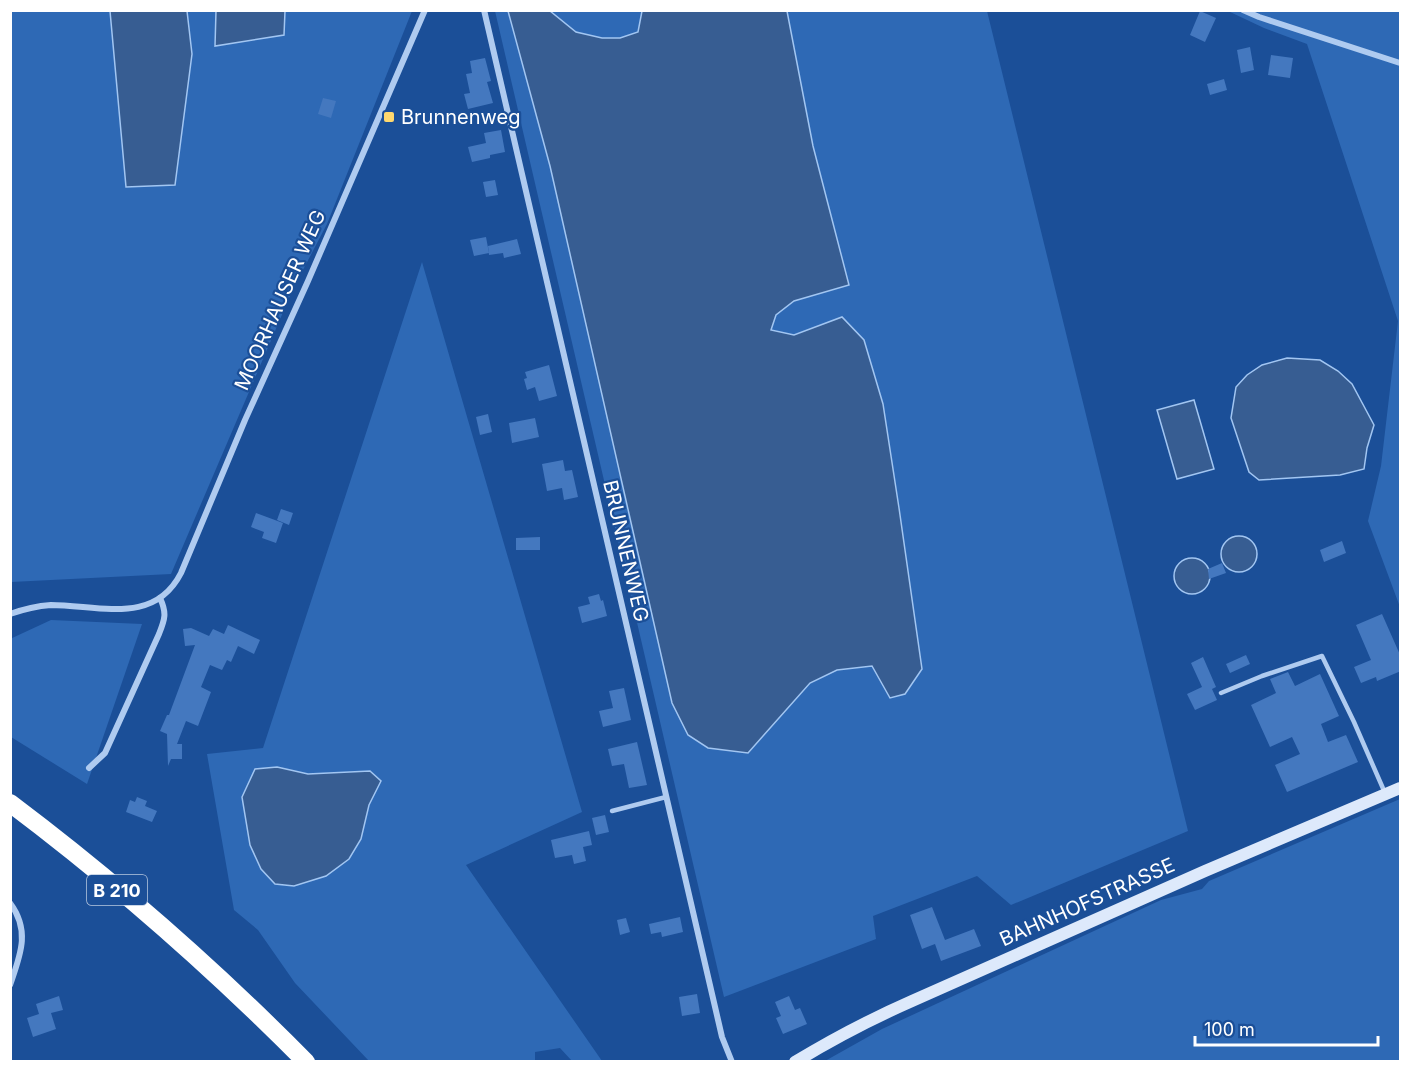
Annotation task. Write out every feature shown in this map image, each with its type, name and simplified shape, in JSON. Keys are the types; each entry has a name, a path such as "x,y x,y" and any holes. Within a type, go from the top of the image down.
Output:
{"highway":[{"name":"B 210","path":"10,803 66,846 163,928 306,1062"}],"street":[{"name":"MOORHAUSER WEG","path":"10,614 27,608 49,605 109,610 141,607 160,598 175,585 425,10"},
{"name":"BRUNNENWEG","path":"484,10 722,1037 732,1062"},
{"path":"1243,10 1259,18 1401,63"},
{"path":"89,768 105,753 159,634 165,616 165,607 160,598"},
{"name":"BAHNHOFSTRASSE","path":"795,1062 830,1040 892,1010 1205,871 1401,788"},
{"path":"10,903 21,922 23,935 20,954 10,985"}],"lane":[{"path":"1221,693 1262,676 1322,656 1386,794"},
{"path":"612,811 666,797"}],"shaded area":[{"path":"10,11 110,11 127,187 175,185 192,54 187,11 216,11 215,45 284,35 285,11 412,11 327,224 293,289 171,574 11,582"},
{"path":"110,11 187,11 192,54 175,185 126,187"},
{"path":"216,11 285,11 284,35 215,46"},
{"path":"495,11 508,11 550,166 672,703 688,735 708,748 748,753 810,683 837,670 872,665 922,669 883,404 864,341 842,317 794,335 771,330 776,315 794,301 849,285 813,146 787,11 987,11 1188,831 1011,905 977,876 873,916 876,939 724,997"},
{"path":"508,11 550,11 576,32 602,38 620,38 638,32 642,11 787,11 813,146 849,285 794,301 776,315 771,330 794,335 842,317 864,340 883,404 922,669 905,694 890,698 872,666 837,670 810,683 748,753 708,748 688,735 672,703 550,166"},
{"path":"550,11 642,11 638,32 620,38 602,38 576,32"},
{"path":"1228,11 1400,11 1400,607 1368,521 1381,466 1398,321 1307,44 1264,28"},
{"path":"422,262 582,812 466,865 602,1061 572,1061 560,1048 535,1052 535,1061 369,1061 295,983 258,930 234,910 207,754 263,748","holes":["277,767 308,774 371,771 381,781 369,805 361,839"]},
{"path":"1287,358 1320,360 1338,371 1352,384 1374,425 1364,469 1340,475 1259,480 1249,472 1231,418 1236,387 1247,375 1262,365"},
{"path":"1194,400 1214,469 1177,479 1157,410"},
{"path":"1239,536 1252,541 1257,554 1252,567 1239,572 1226,567 1221,554 1226,541"},
{"path":"1192,558 1204,564 1210,576 1204,588 1192,594 1180,588 1174,576 1180,564"},
{"path":"51,620 142,624 87,784 11,737 10,639"},
{"path":"277,767 308,774 370,771 381,781 369,805 361,839 349,859 326,876 294,886 275,884 261,869 250,845 242,797 255,769"},
{"path":"1400,799 1400,1061 825,1061 882,1029 1161,900 1202,889 1209,881"}],"building":[{"path":"1200,11 1216,18 1205,42 1190,35"},
{"path":"1250,47 1254,70 1241,73 1237,50"},
{"path":"1271,55 1293,58 1290,78 1268,75"},
{"path":"485,58 491,81 487,82 493,103 468,109 464,94 470,93 466,74 472,73 470,61"},
{"path":"1224,79 1227,90 1210,95 1207,84"},
{"path":"323,98 336,101 331,118 318,114"},
{"path":"501,130 505,152 472,162 468,147 486,143 484,133"},
{"path":"495,180 498,195 486,197 483,182"},
{"path":"486,237 489,253 474,256 470,240"},
{"path":"517,239 521,254 504,258 503,253 489,255 488,246"},
{"path":"549,365 557,396 539,401 535,387 527,390 525,372"},
{"path":"488,414 492,432 480,435 476,417"},
{"path":"535,418 539,437 512,443 509,423"},
{"path":"563,460 565,471 572,470 578,497 564,500 562,488 547,491 542,464"},
{"path":"281,509 293,513 289,525 277,520"},
{"path":"256,513 283,523 276,543 262,538 264,532 251,527"},
{"path":"540,537 540,550 516,550 516,538"},
{"path":"1342,541 1346,553 1324,562 1320,550"},
{"path":"1222,563 1226,573 1209,579 1208,569"},
{"path":"599,594 607,616 582,623 578,607 590,604 588,597"},
{"path":"1382,614 1401,657 1401,671 1377,681 1376,677 1361,683 1354,667 1371,660 1356,625"},
{"path":"228,625 260,640 254,654 238,646 231,662 227,660 222,670 210,665 201,687 211,692 198,726 186,721 177,744 182,744 182,759 171,759 168,766 167,734 160,731 169,715 195,645 185,646 183,629 191,628 209,636 213,629 224,634"},
{"path":"1246,655 1250,664 1230,673 1226,664"},
{"path":"1203,657 1216,687 1212,689 1217,700 1195,710 1187,694 1202,687 1191,663"},
{"path":"1288,672 1295,686 1320,674 1339,716 1321,724 1328,742 1346,735 1358,762 1287,792 1275,765 1300,754 1292,737 1270,747 1251,705 1276,693 1270,679"},
{"path":"624,688 631,720 603,727 599,711 613,708 609,691"},
{"path":"637,742 647,785 629,788 624,764 612,766 608,749"},
{"path":"137,797 147,801 145,806 157,811 152,822 126,812 130,800 135,802"},
{"path":"605,815 609,832 596,835 592,818"},
{"path":"589,831 592,845 583,847 586,861 574,864 572,855 555,858 551,840"},
{"path":"932,907 945,940 974,929 981,946 941,961 935,944 922,949 910,915"},
{"path":"680,917 683,932 662,937 661,932 651,934 649,924"},
{"path":"626,918 630,932 620,935 617,920"},
{"path":"697,994 700,1013 682,1016 679,997"},
{"path":"59,996 63,1010 51,1013 56,1029 33,1037 27,1018 39,1014 36,1004"},
{"path":"789,996 795,1010 800,1008 807,1024 783,1034 776,1018 781,1016 775,1002"}],"place":[{"name":"Brunnenweg","path":"389,117"}]}
